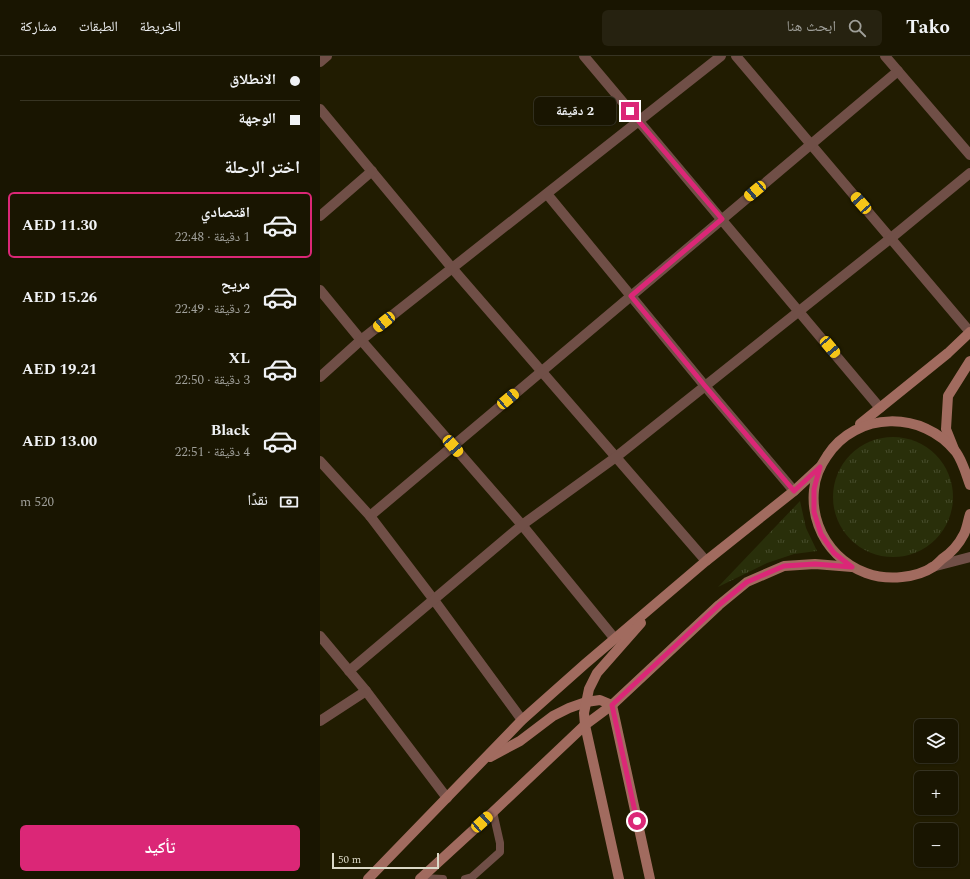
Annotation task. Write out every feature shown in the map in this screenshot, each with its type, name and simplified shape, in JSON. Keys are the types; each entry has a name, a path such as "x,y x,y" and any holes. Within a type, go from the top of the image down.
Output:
{"main road":[{"path":"368,879 522,720 706,561 794,491 820,467 832,448 948,353 970,332"},
{"path":"970,361 948,396 946,428 956,452 967,469 970,485"},
{"path":"850,433 872,423 895,420 918,425 939,436 956,452"},
{"path":"820,467 814,489 814,512 821,534 834,553 852,567 871,575 892,578 913,576 932,567 950,553 964,534 970,514"},
{"path":"420,879 586,725 612,705 719,605 747,582 784,566 815,564 852,567"},
{"path":"619,879 584,713 588,689 597,673 665,596"},
{"path":"482,761 520,741 553,716 569,708 586,702 600,700 612,705"},
{"path":"612,705 650,879"}],"street":[{"path":"320,62 327,56"},
{"path":"584,56 880,408"},
{"path":"320,377 361,340 721,56"},
{"path":"736,56 970,332"},
{"path":"885,56 970,155"},
{"path":"370,516 898,71"},
{"path":"320,109 452,268 706,561"},
{"path":"320,216 372,171"},
{"path":"349,671 522,524 616,457 891,238 970,173"},
{"path":"547,194 705,386 794,491"},
{"path":"320,290 361,340 522,524 615,639"},
{"path":"320,462 370,516 522,720"},
{"path":"932,567 970,557"},
{"path":"320,636 366,691 447,798"},
{"path":"320,720 366,691"}],"lane":[{"path":"465,879 472,877 500,852 500,843 493,812"},
{"path":"420,879 443,879"}],"green space":[{"path":"893,437 905,438 916,442 926,447 935,455 943,464 948,474 952,485 952,509 948,520 943,530 935,539 926,547 916,552 905,556 893,557 881,556 870,552 860,547 851,539 843,530 838,520 834,509 833,497 834,485 838,474 843,464 851,455 860,447 870,442 881,438"},
{"path":"800,501 806,528 817,551 794,554 767,563 718,587"}],"route":[{"path":"630,111 722,219 631,296 794,491 820,467 814,489 814,512 821,534 834,553 852,567 815,564 784,566 747,582 719,605 612,705 637,821"}]}
